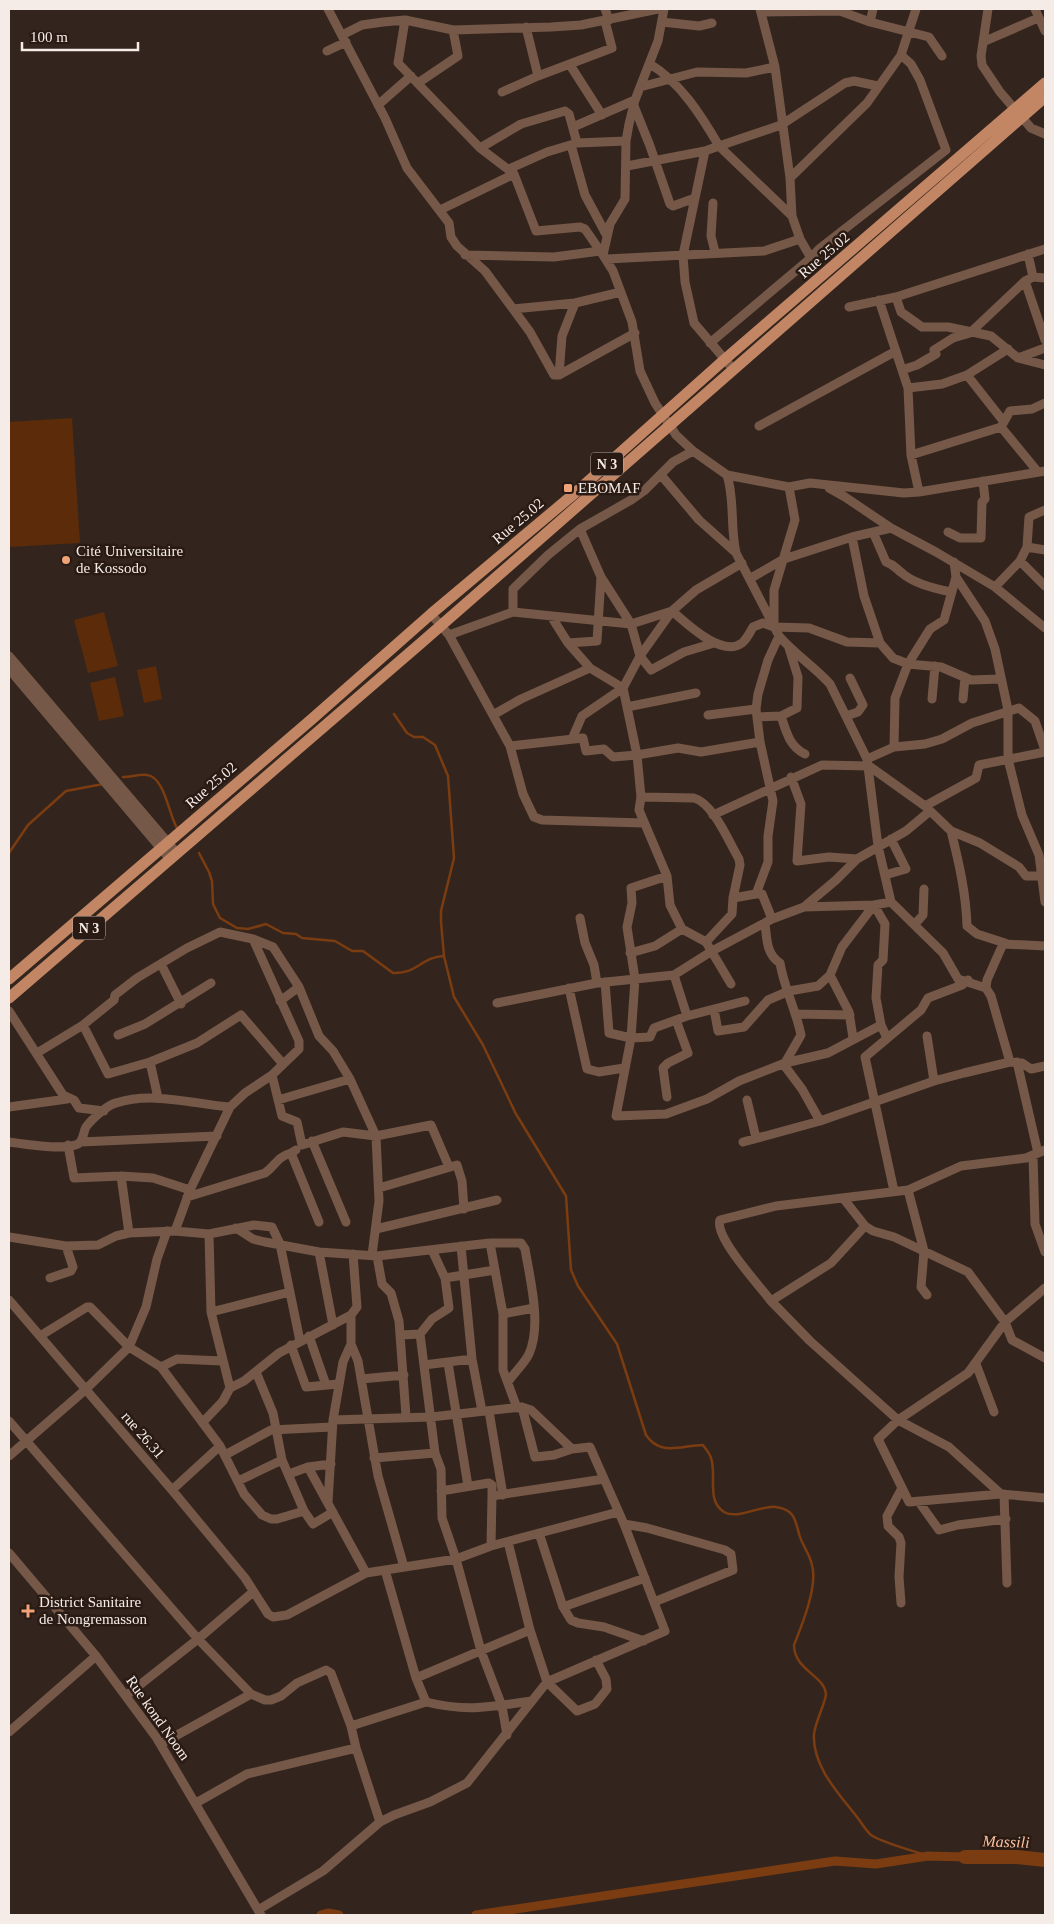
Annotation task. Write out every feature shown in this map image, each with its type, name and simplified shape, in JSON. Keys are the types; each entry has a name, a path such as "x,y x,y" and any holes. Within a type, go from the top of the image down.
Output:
{"main road":[{"name":"Rue 25.02","path":"9,979 312,719 431,614 575,493 724,360 1018,114 1045,83"},
{"name":"N 3","path":"9,998 670,426 1018,114 1045,97"}],"street":[{"path":"328,9 378,105 408,168 448,223 451,238 465,255 485,271 530,332 552,373 558,375 635,333"},
{"path":"502,92 612,48 605,9"},
{"path":"326,50 367,24 405,20 453,30 526,26 574,26 658,9"},
{"path":"604,255 610,224 625,200 626,141 634,103 650,64 664,9"},
{"path":"870,22 873,9"},
{"path":"790,178 867,103 902,55 908,30 916,9"},
{"path":"988,9 982,65 1018,114 1031,128 1044,135"},
{"path":"811,258 800,239 792,216 790,178 775,68 760,10 840,11 870,22 908,30 932,39 942,56"},
{"path":"983,42 1036,13 1045,31"},
{"path":"405,20 398,63 480,148 512,172 536,231 580,227 585,229 604,255 621,292 635,333 640,371 670,426 693,451 727,474 789,487 810,484 891,492 919,492 1042,471"},
{"path":"662,22 699,26 712,23"},
{"path":"526,26 538,76"},
{"path":"378,105 414,80 458,56 453,30"},
{"path":"710,343 811,258 819,249 946,150 920,80 911,64 902,55"},
{"path":"650,64 673,80 708,127 719,146 792,216"},
{"path":"570,65 602,115"},
{"path":"640,86 673,80 697,72 746,73 775,68"},
{"path":"627,166 705,151 782,125 845,83 854,81 878,86"},
{"path":"574,128 634,103"},
{"path":"634,103 670,205 695,198"},
{"path":"480,148 510,129 552,114 567,112 574,128 574,144 585,195 607,236"},
{"path":"440,210 512,172 574,144 626,141"},
{"path":"705,151 683,255 685,282 692,315 697,328 733,369"},
{"path":"714,202 711,236 715,252"},
{"path":"465,255 554,257 683,255 764,251 800,239"},
{"path":"850,307 896,297 1045,249"},
{"path":"1028,254 1029,279 1045,340"},
{"path":"902,370 917,365 936,354 934,350 953,338 970,333 1029,279 1045,278"},
{"path":"513,309 575,304 621,292"},
{"path":"896,297 902,312 922,327 948,328 996,338 1018,358 1045,365"},
{"path":"879,300 908,388 911,455 919,492"},
{"path":"558,375 562,336 575,304"},
{"path":"1018,358 1045,348"},
{"path":"908,388 942,384 967,375 1008,349"},
{"path":"758,426 896,350"},
{"path":"967,375 1003,424 1042,471"},
{"path":"911,455 1003,424 1010,411 1032,409 1045,404"},
{"path":"513,612 514,589 548,555 580,529 631,500 661,475 673,462 693,451"},
{"path":"727,474 732,492 733,541 736,553 751,578 779,636 789,648 821,674 830,684 868,763 878,846 891,902 943,953 958,979 968,980 986,988 992,998 1013,1062 1039,1153 1035,1224 1045,1252"},
{"path":"661,475 699,520 736,553"},
{"path":"948,532 960,538 981,538 982,502 985,499 983,481"},
{"path":"822,485 845,497 891,528 995,586 1045,628"},
{"path":"774,627 774,590 795,520 789,487"},
{"path":"995,586 1020,561 1027,547 1027,520 1031,515 1045,510"},
{"path":"751,578 784,559 852,537 891,528"},
{"path":"580,529 601,577 631,624 640,656 651,670 684,652 714,643"},
{"path":"873,532 886,562 896,565 902,574 934,589 951,592"},
{"path":"852,537 864,596 880,643 894,658 908,664 934,666 971,680 1000,679"},
{"path":"537,541 548,555"},
{"path":"1027,547 1045,550"},
{"path":"1020,561 1045,586"},
{"path":"954,562 956,577 987,627 995,649 1008,710 1008,759 1022,815 1039,855 1043,873 1045,902"},
{"path":"572,739 582,716 623,688 640,656 672,611 696,590 742,563"},
{"path":"568,643 597,642 601,577"},
{"path":"894,747 895,698 908,664 930,629 944,620 956,577"},
{"path":"672,611 714,643 724,646 736,646 744,642 753,627 763,623 774,627 809,628 844,641 880,643"},
{"path":"449,635 513,612 631,624 672,611"},
{"path":"431,614 449,635 510,746 523,794 532,814 537,819 643,823"},
{"path":"551,616 568,643 590,668 623,688 637,756 641,797 639,810 667,876 670,905 682,929 706,942 731,984"},
{"path":"756,894 768,862 768,836 773,801 760,742 756,713 758,694 768,660 779,636"},
{"path":"708,714 756,713 781,716 794,710 798,705 798,677 789,648"},
{"path":"9,656 164,845"},
{"path":"932,699 934,666"},
{"path":"493,714 590,668"},
{"path":"9,669 173,855"},
{"path":"963,700 965,677"},
{"path":"846,716 858,712 862,705 850,678"},
{"path":"627,707 696,693"},
{"path":"497,1003 601,982 674,976 712,951 768,921 804,907 836,880 857,858 920,821 927,808 976,778 980,765 1045,751 1035,721 1019,708 1008,710 972,723 942,739 925,744 894,747 868,763 825,764 792,777 714,815"},
{"path":"781,716 789,740 797,750 804,754"},
{"path":"510,746 583,738 586,751 604,749 613,757 637,756 678,748 701,752 760,742"},
{"path":"868,763 927,808 951,831 980,843 1019,867 1026,876 1043,873"},
{"path":"792,777 801,804 798,861 828,857 857,858"},
{"path":"641,797 694,798 706,804 740,861 732,914 706,942"},
{"path":"951,831 962,873 966,899 967,926 977,934 1005,944 1045,946"},
{"path":"885,876 906,869 891,839"},
{"path":"667,876 631,888 632,903 627,927 635,979 631,1038 615,1114 618,1116 666,1114 707,1099 739,1081 784,1064 828,1053 853,1038 881,1025"},
{"path":"915,924 923,915 924,889"},
{"path":"733,898 762,894 768,921 768,948 773,959 780,963 782,979 789,991 801,1035 784,1064"},
{"path":"804,907 874,905 891,902"},
{"path":"714,1009 718,1031 744,1028 768,1000 789,991 818,986 830,975 842,948 874,905"},
{"path":"874,905 885,924 883,960 878,965 876,998 881,1025 887,1038"},
{"path":"580,918 585,943 601,982 609,1032 631,1038 650,1037 654,1028 687,1016 745,1001"},
{"path":"630,953 655,946 682,929"},
{"path":"37,1052 83,1025 114,1000 115,995 120,990 187,948 220,932 253,939 273,947 299,987 319,1036 333,1051 350,1079 376,1136 379,1188 374,1255 382,1284 391,1293 401,1335 406,1416"},
{"path":"9,1456 85,1390 129,1348 146,1307 152,1274 188,1193 230,1107 245,1093 272,1075 299,1049 299,1041 253,939"},
{"path":"986,988 987,978 1005,944"},
{"path":"161,964 181,1004"},
{"path":"830,975 850,1015 853,1038"},
{"path":"674,976 687,1016"},
{"path":"894,1192 864,1057 921,1010 928,998 962,985 968,980"},
{"path":"118,1035 145,1024 181,1004 211,983"},
{"path":"280,1001 299,987"},
{"path":"569,988 587,1069 599,1072 624,1068"},
{"path":"9,1011 67,1099"},
{"path":"795,1014 850,1015"},
{"path":"83,1025 108,1074 150,1062 197,1043 241,1015 283,1064"},
{"path":"667,1096 663,1068 668,1063 688,1052 676,1020"},
{"path":"927,1036 934,1081"},
{"path":"150,1062 158,1098"},
{"path":"742,1142 820,1121 934,1081 1013,1062 1031,1069 1045,1066"},
{"path":"784,1064 802,1089 820,1121"},
{"path":"272,1075 282,1117 297,1122 302,1145"},
{"path":"278,1100 350,1079"},
{"path":"80,1142 86,1127 115,1103 158,1098 230,1107"},
{"path":"9,1106 67,1099 74,1100 79,1108 104,1111"},
{"path":"747,1100 756,1138"},
{"path":"68,1145 74,1178 121,1176 153,1178 188,1193 265,1173 273,1168 281,1156 291,1153 312,1141 342,1132 376,1136 431,1124 449,1167"},
{"path":"9,1142 68,1145 80,1142 217,1136"},
{"path":"312,1141 346,1222"},
{"path":"291,1153 319,1222"},
{"path":"1007,1583 1006,1519 1003,1494 949,1447 898,1420 810,1341 771,1301 729,1247 718,1225 720,1220 776,1206 908,1190 961,1166 1039,1153"},
{"path":"379,1188 457,1165 462,1181 464,1208"},
{"path":"121,1176 129,1233"},
{"path":"908,1190 924,1251 921,1287 927,1295"},
{"path":"843,1198 865,1226 968,1272 1005,1322 1014,1341 1045,1358"},
{"path":"376,1229 497,1200"},
{"path":"9,1237 66,1246 98,1245 116,1236 129,1233 171,1231 210,1234 259,1224 272,1227 280,1244 290,1292 296,1343 306,1387 338,1384"},
{"path":"771,1301 837,1259 865,1226"},
{"path":"236,1228 257,1240 319,1252 374,1255 517,1241 523,1245 534,1308 529,1353 508,1382"},
{"path":"210,1234 211,1312 230,1388"},
{"path":"260,1913 323,1871 380,1822 458,1789 467,1783 507,1735 547,1682 665,1631 624,1524 591,1448 572,1449 554,1455 534,1457 520,1408 508,1382 503,1365 504,1314 490,1243"},
{"path":"50,1278 71,1271 73,1267 66,1246"},
{"path":"461,1246 472,1359 486,1411 503,1495"},
{"path":"432,1250 445,1278 449,1308 432,1319 420,1334 435,1452 441,1469 442,1518 456,1559 481,1651 502,1706 507,1735"},
{"path":"319,1252 333,1325"},
{"path":"203,1422 223,1401 230,1388 296,1343 351,1316 357,1307 354,1254"},
{"path":"445,1278 495,1270"},
{"path":"1045,1288 1005,1322 976,1364 968,1372 898,1420 878,1439 909,1502 970,1495 1003,1494 1045,1498"},
{"path":"211,1312 290,1292"},
{"name":"rue 26.31","path":"9,1300 245,1578 268,1614 279,1618 366,1572"},
{"path":"40,1336 89,1307 129,1348 161,1367 220,1446 244,1494 262,1515 271,1520 304,1511"},
{"path":"504,1314 534,1308"},
{"path":"351,1316 351,1344 358,1361 374,1458 404,1567"},
{"path":"401,1335 420,1334"},
{"path":"309,1336 326,1385"},
{"path":"328,1502 332,1424 343,1362 351,1344"},
{"path":"161,1367 177,1359 222,1361"},
{"path":"424,1365 472,1359"},
{"path":"448,1363 468,1486"},
{"path":"976,1364 994,1412"},
{"path":"256,1372 277,1429 282,1460 304,1511 313,1524 332,1512"},
{"path":"360,1379 404,1375"},
{"path":"225,1455 263,1433 277,1429 332,1424 367,1418 431,1417 520,1408 531,1410 572,1449"},
{"path":"9,1421 198,1640 251,1694 265,1700 271,1700 281,1696 297,1683 328,1670 351,1726 356,1748 380,1822"},
{"path":"172,1490 220,1446"},
{"path":"374,1458 435,1452"},
{"path":"238,1481 282,1460"},
{"path":"289,1474 331,1464"},
{"path":"308,1468 366,1572 456,1559 490,1546 618,1512"},
{"path":"492,1496 604,1479"},
{"path":"441,1491 489,1483 492,1485 490,1546"},
{"path":"901,1603 899,1576 902,1543 888,1526 887,1516 902,1488"},
{"path":"919,1502 939,1530 958,1525 1006,1519"},
{"path":"624,1524 647,1528 725,1550 731,1554 733,1570 654,1602"},
{"path":"539,1533 567,1616 578,1624 604,1627 644,1641"},
{"path":"508,1542 530,1630 547,1682 577,1712 595,1704 607,1689 606,1679 596,1660"},
{"name":"Rue kond Noom","path":"9,1553 127,1695 161,1744 260,1913"},
{"path":"385,1570 416,1678 426,1702"},
{"path":"564,1607 645,1578"},
{"path":"127,1695 198,1640 253,1592"},
{"path":"416,1678 530,1630"},
{"path":"9,1732 96,1656"},
{"path":"161,1744 251,1694"},
{"path":"351,1726 426,1702 463,1709 483,1709 531,1701"},
{"path":"196,1803 247,1774 356,1748"}],"shaded area":[{"path":"72,418 80,543 9,547 9,422"},
{"path":"104,612 118,666 88,673 74,620"},
{"path":"156,666 162,699 144,703 137,670"},
{"path":"115,677 124,716 99,721 90,683"}],"waterway":[{"path":"394,714 407,733 414,737 423,737 435,745 448,776 454,858 441,911 441,922 444,956 454,997 483,1045 516,1114 566,1196 571,1270 578,1286 617,1344 646,1435 652,1442 665,1448 703,1445 710,1455 713,1465 715,1501 724,1512 736,1514 776,1507 783,1508 794,1517 801,1540 811,1561 813,1574 811,1594 794,1645 795,1654 799,1661 824,1687 826,1694 814,1734 817,1757 828,1779 871,1835 891,1844 928,1856"},
{"path":"123,777 144,775 153,777 162,789 177,828"},
{"path":"9,853 28,825 66,791 103,784"},
{"path":"199,853 212,881 213,904 220,918 237,928 248,929 266,924 283,933 296,934 302,938 335,941 352,951 363,951 393,973 408,971 430,959 444,956"},
{"path":"476,1915 835,1861 876,1864 928,1856 965,1857"},
{"name":"Massili","path":"965,1857 1017,1857 1045,1860"},
{"path":"321,1915 328,1913 339,1915"}],"place":[{"name":"EBOMAF","path":"568,488"},
{"name":"Cité Universitaire de Kossodo","path":"66,560"},
{"name":"District Sanitaire de Nongremasson","path":"28,1611"}]}
